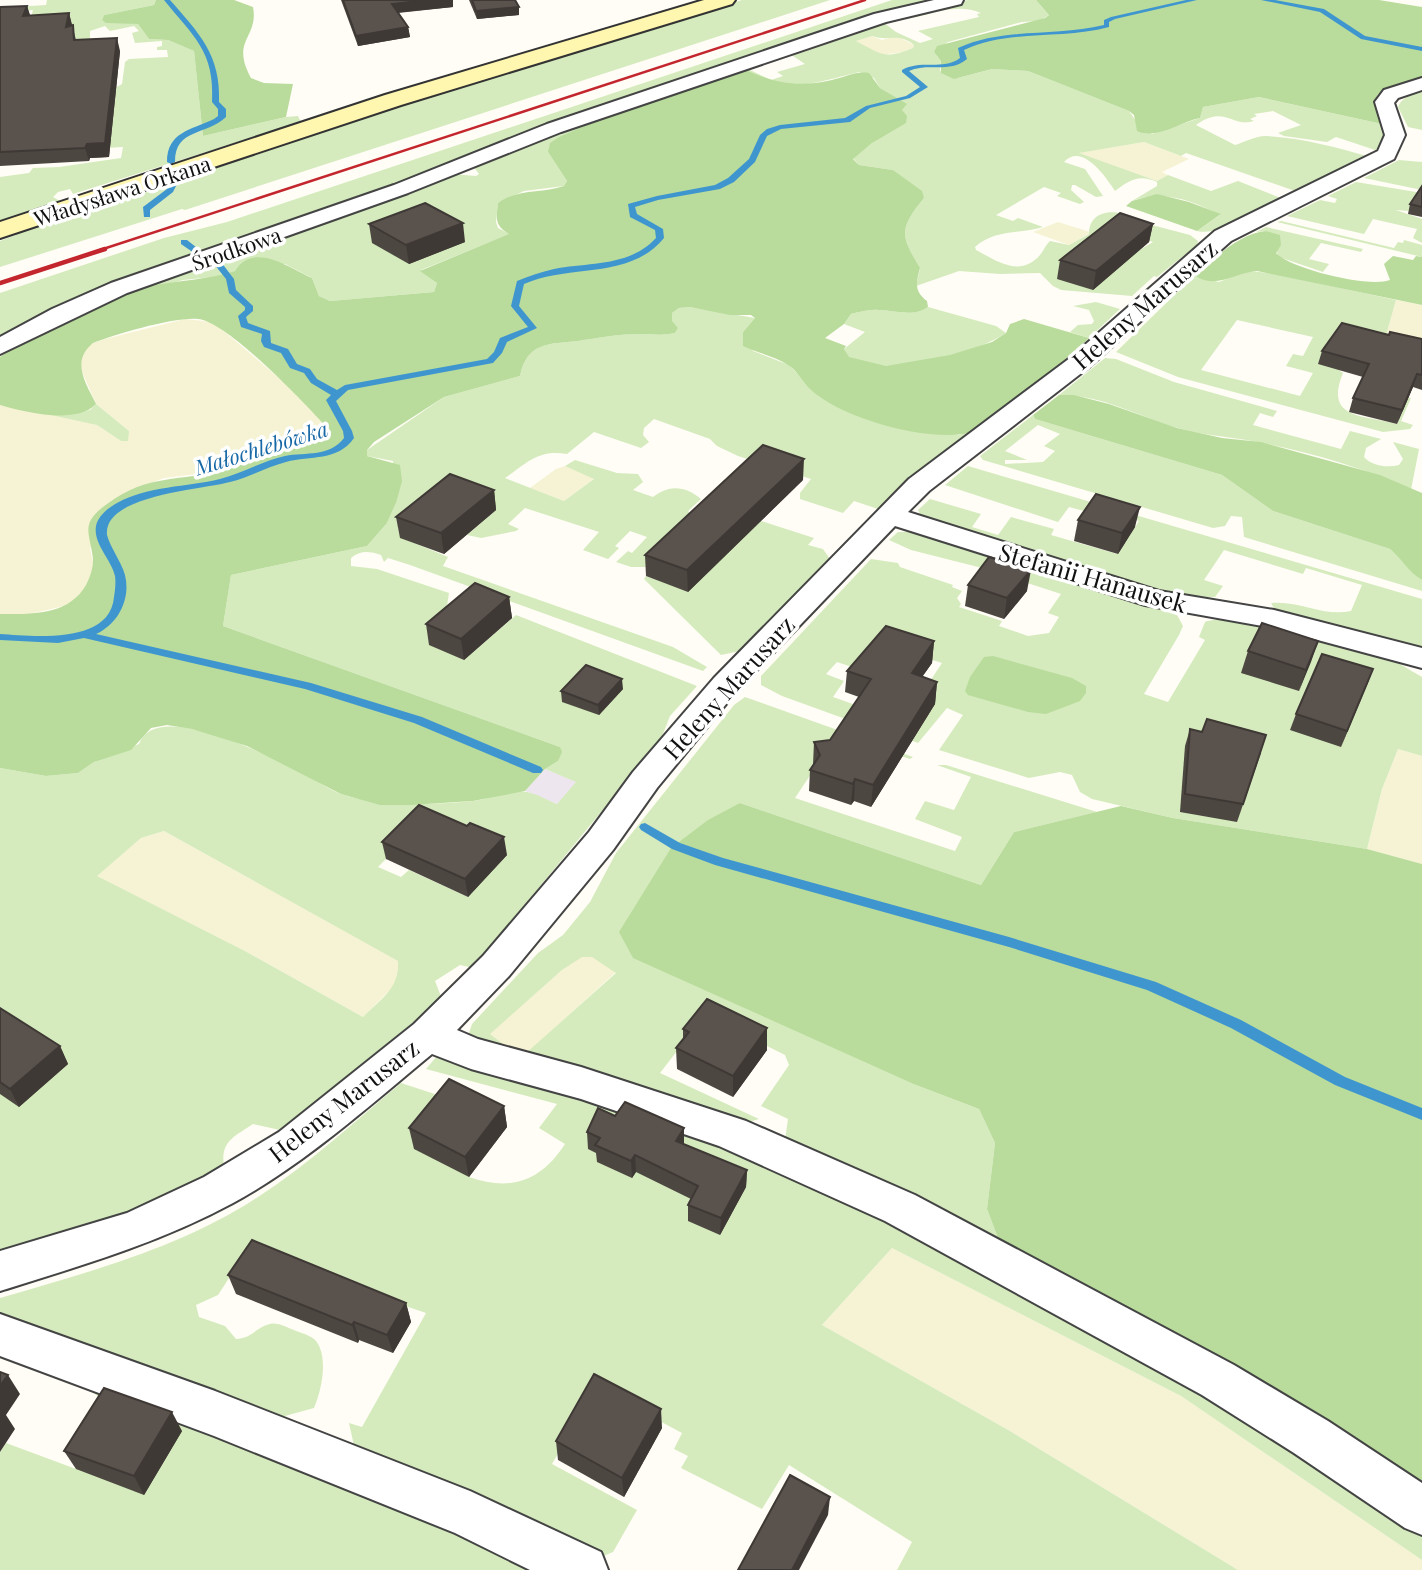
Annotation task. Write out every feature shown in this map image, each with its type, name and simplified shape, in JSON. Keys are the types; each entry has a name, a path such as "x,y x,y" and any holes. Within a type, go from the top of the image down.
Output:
{"street":[{"name":"Władysława Orkana","path":"0,230 496,68 724,0"},
{"name":"Środkowa","path":"0,346 60,314 119,288 401,189 554,128 880,18 955,0"},
{"name":"Heleny Marusarz","path":"0,1270 136,1229 219,1190 293,1144 428,1035 512,947 601,841 645,780 725,685 919,485 1079,363 1223,236 1387,155 1395,135 1384,102 1391,94 1422,84"},
{"name":"Stefanii Hanausek","path":"888,515 1155,599 1274,619 1422,658"},
{"path":"428,1035 471,1053 581,1083 732,1133 900,1208 1217,1380 1311,1437 1422,1511"},
{"path":"0,1335 215,1414 458,1510 583,1570"}],"shaded area":[{"path":"872,36 882,40 897,36 914,45 903,52 880,55 855,41"},
{"path":"1144,142 1189,159 1162,172 1168,175 1157,181 1077,153"},
{"path":"1058,222 1090,233 1069,245 1033,232"},
{"path":"1396,300 1422,305 1422,347 1385,339"},
{"path":"185,319 212,322 225,332 301,397 328,429 326,434 222,471 164,478 138,488 90,548 93,562 91,576 82,592 68,605 30,614 0,614 0,405 80,419 97,425 121,441 129,431 96,404 80,367 83,351 93,343 105,339"},
{"path":"565,466 595,478 564,501 530,488 556,469"},
{"path":"1398,749 1422,756 1422,864 1367,849 1382,789"},
{"path":"545,769 577,782 557,804 525,791"},
{"path":"164,831 399,961 398,979 393,987 363,1017 245,951 96,876 141,838"},
{"path":"582,956 592,956 616,972 525,1055 507,1047 489,1034 562,970"},
{"path":"892,1248 1181,1396 1422,1560 1422,1570 1238,1570 1010,1431 822,1325"}],"green space":[{"path":"47,0 156,0 154,5 104,15 102,20 138,24 149,39 168,40 194,51 203,136 286,117 298,116 301,122 73,194 70,189 58,192 53,197 60,201 0,221 0,177 29,173 33,168 121,158 123,147 0,154 122,84 125,62 129,59 168,57 167,50 157,50 157,47 162,46 162,41 135,43 132,33 139,31 134,26 110,31 105,26 90,31 90,43 71,44 29,24 33,10 11,11 0,8 46,5"},
{"path":"156,0 234,0 253,7 252,26 244,47 245,65 251,78 264,83 293,84 286,117 203,136 194,51 168,40 149,39 138,24 106,23 102,20 104,15 154,5"},
{"path":"742,0 830,0 185,210 0,267 0,241 16,235 13,232 519,66"},
{"path":"892,0 939,0 809,38 0,338 0,293 164,238 227,222"},
{"path":"968,0 1036,0 1049,15 1039,21 1022,22 948,42 934,52 941,61 940,71 958,78 992,69 1028,71 1129,111 1136,121 1152,134 1200,118 1203,107 1259,97 1382,124 1384,136 1379,150 1375,150 1336,137 1327,142 1284,136 1278,133 1301,125 1273,111 1254,114 1257,116 1250,119 1254,121 1240,122 1214,116 1196,125 1235,145 1259,137 1280,137 1319,143 1370,157 1298,192 1186,153 1181,156 1144,142 1079,153 1157,181 1168,175 1211,191 1238,181 1283,199 1229,226 1206,232 1197,231 1220,215 1177,198 1155,196 1132,201 1157,186 1157,182 1145,178 1135,179 1115,191 1093,164 1078,156 1071,157 1064,162 1085,169 1103,196 1096,197 1072,185 1071,190 1084,202 1080,204 1057,196 1061,193 1044,187 996,215 1013,221 1018,218 1043,227 991,237 975,247 976,250 1008,265 1025,265 1040,255 1050,241 1069,245 1089,234 1090,226 1099,215 1112,212 1133,219 1131,255 1153,242 1134,235 1152,225 1190,235 1198,241 1197,245 1157,277 1154,276 1132,296 1061,290 1040,273 959,271 916,286 920,269 909,248 905,232 910,217 924,198 893,170 859,165 853,158 872,143 906,105 880,88 874,78 859,72 813,83 786,85 769,81 743,69 773,59 779,60 748,69 771,80 783,76 777,72 805,64 790,54 883,22 896,32 920,43 933,39 918,31 979,17 977,14 981,13 959,9 890,20","holes":["872,36 898,38 914,45 903,52 883,54 856,41"]},
{"path":"1036,0 1379,0 1422,7 1422,79 1378,94 1377,113 1382,124 1259,97 1203,107 1200,118 1168,129 1145,133 1137,131 1134,115 1129,111 1028,71 992,69 954,79 941,73 941,61 934,52 937,46 1045,18 1049,15"},
{"path":"743,69 776,81 797,84 869,73 880,88 907,104 902,110 907,116 906,123 872,143 853,159 859,165 893,170 922,191 924,198 910,217 905,232 909,248 920,268 918,290 927,301 928,307 910,313 875,310 851,314 844,324 825,338 846,346 844,349 849,357 886,366 950,355 992,342 1006,333 1010,324 1024,319 1089,338 1066,361 969,433 931,434 886,426 842,410 824,400 788,365 743,346 743,332 755,318 751,315 679,308 672,313 672,321 678,328 675,333 615,335 549,344 528,357 520,376 444,397 374,442 367,450 367,456 400,465 402,481 387,523 367,546 231,575 223,626 560,747 562,752 558,761 545,769 525,791 473,801 380,805 341,794 247,746 192,729 167,725 151,728 131,750 94,762 78,773 46,776 0,768 0,614 48,611 69,603 78,595 92,570 88,529 98,511 137,487 224,470 325,434 328,429 246,348 211,323 198,319 160,323 93,343 86,350 81,364 84,380 96,404 76,414 50,415 0,405 0,357 51,327 116,297 151,286 225,274 235,271 243,262 252,258 262,257 283,263 312,278 319,296 330,301 434,292 437,283 420,271 509,234 498,222 498,203 514,195 564,186 567,181 548,152 550,143 612,114"},
{"path":"1422,91 1422,130 1408,127 1398,107 1411,95"},
{"path":"612,114 548,152 567,181 564,186 524,191 498,203 498,228 510,234 421,270 437,283 434,292 330,301 319,296 312,278 285,264 239,266 235,271 222,276 183,280 109,302 112,297 453,174 476,176 479,174 473,166 538,138"},
{"path":"1399,160 1422,162 1422,190 1364,178"},
{"path":"1356,182 1422,193 1409,211 1396,210 1422,219 1422,243 1413,238 1417,229 1373,219 1364,234 1287,216 1320,200 1335,203 1337,199 1328,196"},
{"path":"1157,194 1221,214 1197,231 1126,206 1132,201"},
{"path":"1277,222 1394,248 1398,242 1403,243 1404,240 1422,245 1422,257"},
{"path":"1266,227 1363,249 1361,252 1321,243 1309,259 1329,264 1323,272 1279,257 1266,231 1256,232"},
{"path":"1266,231 1280,235 1281,245 1276,253 1284,259 1313,271 1349,279 1380,282 1390,280 1384,264 1393,256 1413,260 1416,256 1422,257 1422,305 1257,271 1220,281 1197,277 1196,274 1228,247 1247,236"},
{"path":"1247,271 1270,273 1396,300 1385,339 1422,347 1339,370 1343,373 1338,399 1350,412 1397,424 1408,398 1411,398 1401,421 1413,425 1410,429 1383,432 1178,377 1116,352 1196,274 1197,277 1219,282","holes":["1237,320 1313,337 1303,356 1293,354 1286,366 1313,373 1300,396 1201,370"]},
{"path":"1096,302 1120,309 1089,338 1070,332 1078,325 1092,324 1094,321 1089,310 1073,306"},
{"path":"690,307 755,318 743,332 753,351 789,365 800,376 958,435 969,433 878,509 854,501 843,513 800,499 800,493 811,479 738,456 717,446 710,439 654,419 644,428 643,435 649,442 641,448 594,432 567,454 540,455 505,478 564,501 594,479 565,466 575,460 617,473 638,474 643,482 633,490 653,497 671,488 689,491 701,499 688,511 732,548 761,521 814,538 808,545 823,549 830,559 740,651 721,655 644,579 646,576 688,591 647,567 631,567 616,562 628,551 632,553 647,537 630,531 615,546 619,548 608,559 583,550 599,532 525,508 508,524 519,529 516,531 481,538 467,535 496,510 400,537 448,557 443,566 673,647 707,667 703,671 410,565 388,558 384,562 381,555 362,552 354,555 351,558 351,566 377,569 449,593 447,606 464,660 516,615 697,686 670,716 661,739 473,968 460,965 435,981 442,999 280,1130 253,1124 234,1136 224,1151 224,1167 145,1205 80,1229 0,1251 0,768 46,776 78,773 94,762 139,744 150,731 168,727 216,735 303,773 336,792 355,798 389,803 443,803 474,801 521,791 557,804 576,782 545,769 558,761 560,747 223,626 231,575 367,546 387,523 396,503 393,461 367,456 367,450 444,397 520,376 528,357 541,347 615,335 675,333 678,328 671,321 672,313 679,308","holes":["422,823 468,897 409,870 401,877 378,867","164,831 398,961 393,986 363,1017 245,951 97,876 141,838"]},
{"path":"928,307 996,326 1006,333 965,352 915,364 881,366 848,357 844,349 865,332 844,324 851,314 875,310 910,313"},
{"path":"1105,358 1116,359 1174,382 1277,411 1273,417 1260,413 1253,425 1341,449 1350,431 1381,439 1366,448 1364,457 1375,464 1399,465 1403,459 1393,442 1419,449 1411,490 1320,456 1189,431 1105,402 1059,395"},
{"path":"1059,395 1074,395 1109,404 1177,428 1222,438 1261,442 1380,475 1422,493 1422,580 1390,549 1273,511 1222,475 1035,419 1033,415"},
{"path":"96,404 129,431 128,441 121,441 97,425 51,415 90,410"},
{"path":"1033,415 1035,419 1222,475 1273,511 1390,549 1422,580 1422,591 1244,537 1242,517 1231,516 1225,526 1213,528 983,460 980,456","holes":["1038,425 1060,434 1044,446 1055,451 1043,462 1005,464 1005,460 1027,460 1005,451"]},
{"path":"968,466 1422,599 1422,652 1275,610 1271,603 1331,612 1351,611 1362,585 1306,568 1303,574 1224,550 1204,580 1223,586 1215,597 1176,598 938,524 921,516 918,510 930,499 981,514 972,527 998,535 1011,517 1054,529 1051,535 1117,554 1139,521 1088,506 1084,511 1069,507 1058,522 945,485"},
{"path":"898,532 919,532 1129,597 1177,615 1183,626 1144,694 1168,702 1205,640 1199,637 1205,622 1236,621 1260,625 1381,654 1422,677 1422,756 1398,749 1382,789 1367,849 1173,818 1092,799 1080,792 1072,775 1060,772 1029,778 939,750 963,715 947,708 918,743 895,734 942,663 897,649 855,668 837,662 826,674 844,681 833,697 867,709 851,721 782,696 761,685 761,676 871,559 898,563 900,567 953,585 952,587 962,591 957,598 961,604 959,607 1002,621 999,626 1028,636 1049,633 1059,617 1048,613 1061,594 982,568 911,550 889,540"},
{"path":"993,656 1072,678 1086,686 1086,693 1080,701 1046,714 1028,712 968,695 965,691 970,677 984,657"},
{"path":"745,697 913,757 910,759 846,738 833,741 795,798 955,851 962,837 915,819 925,801 954,810 971,777 937,765 946,765 1097,812 1014,832 981,885 740,803 916,1085 979,1109 995,1143 987,1209 1001,1246 785,1140 788,1119 761,1106 789,1065 785,1055 705,1015 660,1073 759,1119 749,1122 471,1039 469,1033 472,1024 538,953 563,935 590,902 616,853 734,705","holes":["582,957 592,957 616,973 525,1054 507,1047 490,1034 562,970"]},
{"path":"740,803 981,885 1014,832 1121,806 1173,818 1367,849 1422,864 1422,1488 1001,1246 987,1209 995,1143 979,1109 916,1085 633,958 619,932 671,848 708,820"},
{"path":"437,1056 464,1060 801,1171 1196,1386 1422,1531 1422,1560 1181,1396 892,1248 822,1325 1010,1431 1238,1570 897,1570 912,1542 789,1465 762,1509 681,1468 688,1456 674,1449 682,1433 596,1387 552,1464 637,1510 613,1552 599,1558 355,1450 349,1423 362,1427 426,1313 246,1252 218,1295 196,1305 199,1317 225,1326 236,1339 247,1337 265,1325 273,1324 314,1339 321,1351 323,1368 314,1408 274,1419 0,1324 0,1298 166,1245 258,1197 313,1157 401,1083 453,1100 469,1177 512,1183 535,1175 556,1157 565,1144 539,1128 557,1104 426,1069"},
{"path":"0,1347 555,1570 0,1570 0,1452 6,1443 76,1469 114,1407 77,1382"}],"building":[{"path":"343,0 428,0 392,4 408,27 356,36"},
{"path":"472,0 515,0 519,7 476,11"},
{"path":"27,6 23,16 69,13 66,27 73,25 74,40 117,38 105,143 87,144 85,148 0,152 0,7"},
{"path":"1422,186 1422,207 1410,204"},
{"path":"425,203 463,223 406,245 369,224"},
{"path":"1120,213 1153,224 1096,271 1060,260"},
{"path":"1342,323 1389,335 1390,332 1422,339 1422,375 1417,374 1402,410 1353,398 1369,364 1322,351"},
{"path":"763,445 804,459 687,570 645,555"},
{"path":"450,474 494,490 441,533 396,517"},
{"path":"1096,494 1140,507 1122,533 1078,520"},
{"path":"989,557 1031,570 1007,598 968,585"},
{"path":"475,583 509,597 461,639 426,624"},
{"path":"1262,623 1318,641 1306,670 1248,651"},
{"path":"886,626 934,641 912,673 937,682 873,785 855,779 853,784 810,770 820,755 814,742 830,740 871,679 847,671"},
{"path":"1322,654 1373,669 1347,731 1296,714"},
{"path":"586,665 622,679 598,705 561,691"},
{"path":"1207,719 1266,735 1243,804 1185,794 1190,729 1202,732"},
{"path":"419,805 467,826 470,823 504,837 465,879 382,842"},
{"path":"707,999 767,1028 733,1076 676,1048 689,1032 683,1029"},
{"path":"0,1008 60,1046 10,1089 0,1082"},
{"path":"449,1079 504,1106 465,1157 409,1128"},
{"path":"625,1102 684,1128 676,1141 747,1170 721,1218 688,1205 698,1186 635,1155 631,1161 595,1145 600,1138 587,1132 598,1108 615,1116"},
{"path":"252,1240 406,1303 387,1335 354,1322 352,1325 228,1275"},
{"path":"0,1372 8,1375 0,1386"},
{"path":"594,1374 661,1409 622,1478 556,1441"},
{"path":"104,1388 172,1412 134,1476 64,1451"},
{"path":"790,1475 830,1497 792,1570 738,1570"}],"waterway":[{"path":"167,0 204,45 214,70 215,102 222,109 222,117 217,121 178,139 171,148 171,162"},
{"name":"Małochlebówka","path":"0,637 58,639 96,630 110,619 119,604 120,575 101,528 105,518 114,509 148,496 230,479 285,459 337,450 344,445 349,435 331,400 345,388 490,361 498,353 503,340 533,328 515,306 520,283 554,271 634,259 649,250 660,238 659,229 633,215 631,206 657,198 717,187 731,180 752,160 764,135 770,131 780,127 847,120 868,107 908,97 925,87 904,71 918,66 942,67 957,64 964,59 960,49 976,42 1012,35 1089,31 1107,26 1106,21 1113,18 1194,0"},
{"path":"1264,0 1322,10 1363,38 1422,49"},
{"path":"147,215 146,209 170,190 174,182"},
{"path":"184,242 197,251"},
{"path":"218,264 230,279 232,291 249,306 249,311 242,316 244,325 267,333 267,345 284,351 293,366 307,371 314,381 336,394"},
{"path":"86,635 307,686 418,720 537,770"},
{"path":"645,827 676,846 720,862 1009,942 1151,986 1236,1024 1340,1081 1422,1114"}],"railway":[{"path":"100,250 865,0"},
{"path":"0,283 105,249"}]}
